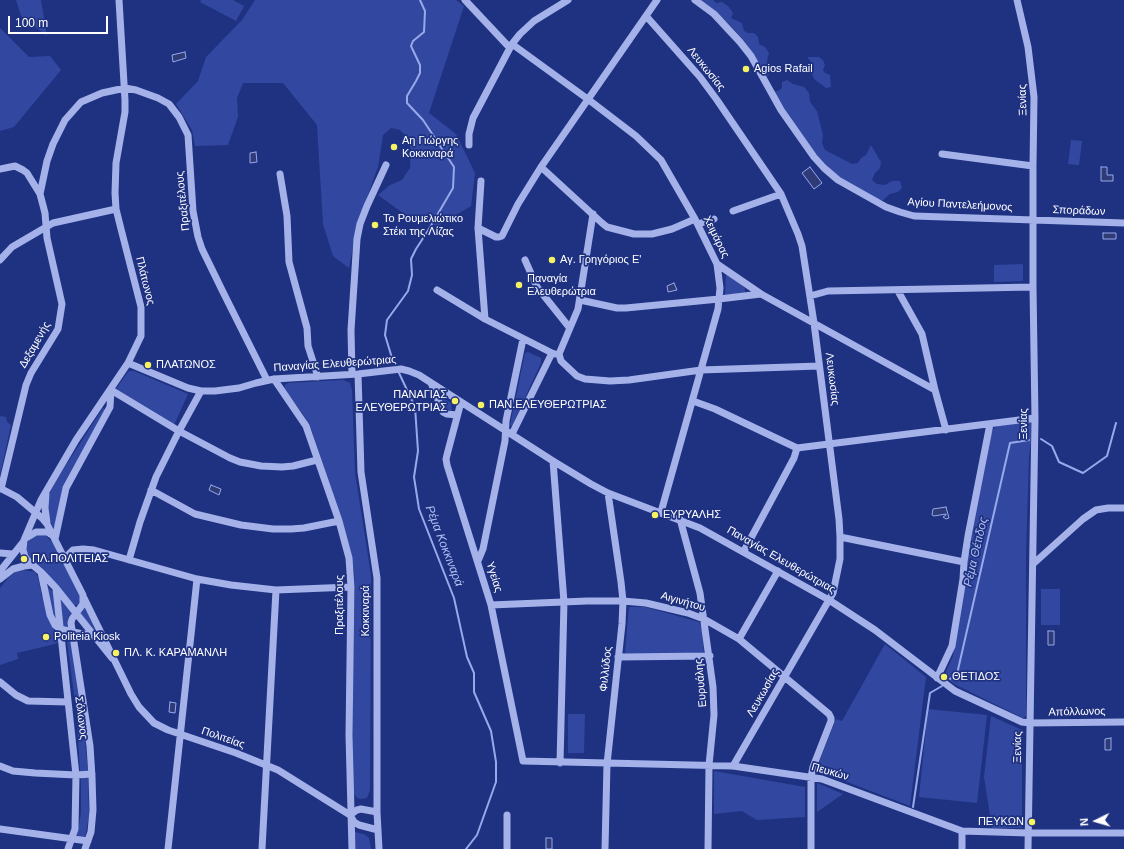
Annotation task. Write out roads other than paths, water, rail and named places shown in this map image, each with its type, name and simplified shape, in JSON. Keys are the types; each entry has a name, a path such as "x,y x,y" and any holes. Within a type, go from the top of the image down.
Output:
{"street":[{"name":"Πλάτωνος","path":"25,539 47,488 76,440 128,363 141,336 141,307 116,209 115,178 119,142 125,112 125,88 119,0"},
{"name":"Χειμάρας","path":"465,0 511,46 589,100 636,136 661,160 697,222 717,264 720,288 714,328 661,512"},
{"path":"469,145 469,134 473,118 511,46 520,34 534,21 568,0"},
{"path":"478,228 496,237 502,236 518,204 541,167 647,17 657,0"},
{"name":"Αγίου Παντελεήμονος","path":"695,0 714,14 740,42 751,56 780,110 824,168 838,180 886,207 906,214 942,217 1033,220"},
{"name":"Ξενίας","path":"1017,0 1027,40 1032,72 1034,121 1033,288 1035,418 1028,849"},
{"name":"Λευκωσίας","path":"647,17 700,77 717,100 781,194 798,234 802,246 814,323 840,537 838,573 833,593 733,766"},
{"path":"40,194 53,144 65,120 81,102 102,93 125,88"},
{"name":"Πραξιτέλους","path":"125,88 136,90 164,100 174,110 188,135 192,211 202,249 223,292 271,379 306,426 339,521 349,558 351,588 348,735 352,849"},
{"path":"942,154 1033,166"},
{"name":"Κοκκιναρά","path":"379,849 377,812 377,578 361,472 351,330 360,224 386,165"},
{"name":"Δεξαμενής","path":"0,169 15,166 23,170 27,173 40,194 47,238 62,304 60,322 55,335 28,379 1,488"},
{"path":"541,167 607,226 642,235 672,230 697,222 714,219"},
{"path":"280,174 287,216 289,262 307,328 308,346 318,377"},
{"path":"481,181 478,228 485,319"},
{"path":"732,211 781,194"},
{"path":"0,260 12,247 53,223 116,209"},
{"path":"478,561 483,549 509,432 555,354 578,309 593,214"},
{"name":"Σποράδων","path":"1033,220 1124,223"},
{"path":"525,260 537,287 569,327"},
{"path":"717,264 761,294 934,390"},
{"path":"810,296 828,291 1033,288"},
{"path":"437,290 485,319 555,354 567,367 578,376 585,379 610,381 629,380 701,370 819,366"},
{"path":"898,291 922,334 934,390 946,430"},
{"path":"580,300 617,308 626,308 761,294"},
{"path":"509,432 506,421 523,339"},
{"name":"Παναγίας Ελευθερώτριας","path":"128,363 188,388 200,391 239,388 271,379 318,377 401,369 409,371 431,383 591,484 608,493 680,519 744,551 829,600 875,630 955,691 1022,722 1030,724"},
{"path":"431,383 442,412 457,415"},
{"path":"0,571 25,539 36,532 46,532 54,537 66,488 110,407 111,390 179,431 230,458 251,464 282,467 317,460"},
{"path":"129,560 151,490 162,464 200,391"},
{"path":"693,401 715,409 797,448 1035,418"},
{"name":"Υγείας","path":"461,402 446,459 447,465 491,605 524,762"},
{"path":"938,678 952,646 963,578 964,562 990,424"},
{"path":"744,551 794,458 797,448"},
{"path":"553,461 564,602 560,763"},
{"path":"1,488 17,497 36,513 46,524"},
{"path":"46,524 45,508 47,488"},
{"path":"151,490 195,514 241,525 273,529 304,528 339,521"},
{"name":"Φιλλύδος","path":"605,849 607,764 622,624 623,601 608,493"},
{"path":"1033,564 1083,519 1096,510 1124,508"},
{"name":"Ευρυάλης","path":"680,519 700,593 710,656 713,687 714,715 709,765 708,849"},
{"name":"Πολιτείας","path":"46,524 65,558 112,658 131,694 139,707 148,717 160,727 266,765 291,777 350,815 354,822 359,825 378,830"},
{"path":"840,537 964,562"},
{"path":"25,539 25,557 32,565"},
{"path":"65,558 73,550 94,550 197,579 231,585 276,590 351,588"},
{"path":"0,553 13,554"},
{"path":"0,579 13,569 32,565"},
{"name":"Πολιτείας","path":"32,565 56,588 112,658"},
{"path":"738,639 778,571"},
{"path":"41,572 50,615 55,624 60,629 96,637"},
{"path":"168,849 197,579"},
{"name":"Σόλωνος","path":"56,588 76,775 76,829 68,849"},
{"path":"262,849 276,590"},
{"name":"Σόλωνος","path":"83,594 83,604 72,619 90,746 92,774 93,810 91,832 85,849"},
{"name":"Αιγινήτου","path":"491,605 623,601 646,603 688,613 704,619 738,639 829,714 831,721 813,767 811,777"},
{"path":"618,657 710,656"},
{"path":"0,682 16,695 28,701 68,702"},
{"name":"Απόλλωνος","path":"1030,724 1124,722"},
{"name":"Πευκών","path":"524,762 733,766 811,777 840,785 962,830 1028,833 1124,833"},
{"path":"0,766 13,771 35,773 76,775 92,774"},
{"path":"811,777 811,849"},
{"path":"350,815 361,809 377,812"},
{"path":"507,815 507,849"},
{"path":"0,829 88,842"},
{"path":"962,830 962,849"}],"waterway":[{"name":"Ρέμα Κοκκιναρά","path":"420,0 425,11 424,32 413,41 411,46 420,65 420,73 407,96 407,103 423,120 454,167 453,188 411,259 412,275 408,291 387,320 385,335 392,358 415,407 418,451 414,477 419,509 454,598 467,657 474,673 474,692 491,731 496,762 496,782 477,835 466,849"},
{"name":"Ρέμα Θέτιδος","path":"1041,439 1052,446 1059,462 1083,473 1107,456 1116,423"},
{"name":"Ρέμα Θέτιδος","path":"950,679 957,674 1010,443 1029,440"},
{"name":"Ρέμα Θέτιδος","path":"913,807 930,693 942,686"}],"place":[{"name":"Agios Rafail","path":"746,69"},
{"name":"Αη Γιώργης Κοκκιναρά","path":"394,147"},
{"name":"Το Ρουμελιώτικο Στέκι της Λίζας","path":"375,225"},
{"name":"Αγ. Γρηγόριος Ε'","path":"552,260"},
{"name":"Παναγία Ελευθερώτρια","path":"519,285"},
{"name":"ΠΛΑΤΩΝΟΣ","path":"148,365"},
{"name":"ΠΑΝΑΓΙΑΣ ΕΛΕΥΘΕΡΩΤΡΙΑΣ","path":"455,401"},
{"name":"ΠΑΝ.ΕΛΕΥΘΕΡΩΤΡΙΑΣ","path":"481,405"},
{"name":"ΕΥΡΥΑΛΗΣ","path":"655,515"},
{"name":"ΠΛ.ΠΟΛΙΤΕΙΑΣ","path":"24,559"},
{"name":"Politeia Kiosk","path":"46,637"},
{"name":"ΠΛ. Κ. ΚΑΡΑΜΑΝΛΗ","path":"116,653"},
{"name":"ΘΕΤΙΔΟΣ","path":"944,677"},
{"name":"ΠΕΥΚΩΝ","path":"1032,822"}]}
